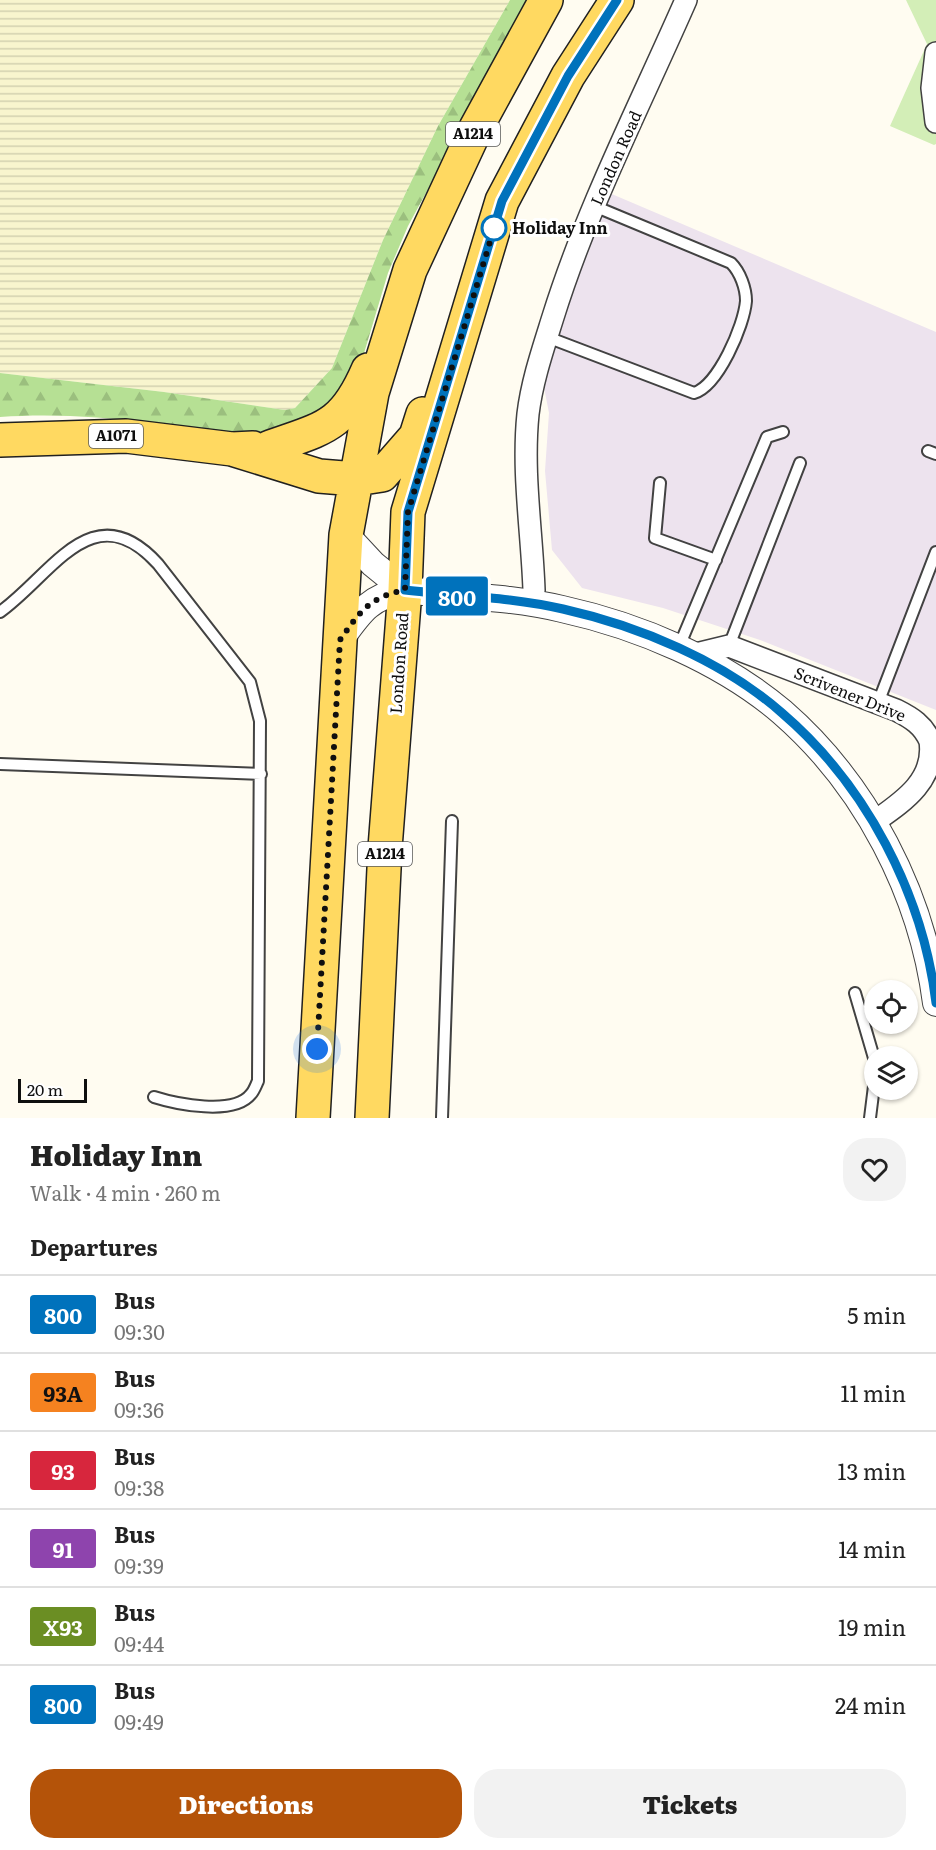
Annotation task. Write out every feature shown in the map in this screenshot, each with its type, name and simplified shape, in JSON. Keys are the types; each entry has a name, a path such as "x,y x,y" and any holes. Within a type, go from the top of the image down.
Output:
{"main road":[{"name":"A1214","path":"313,1118 346,531 366,473 372,393 409,272 476,128 546,0"},
{"name":"London Road","path":"372,1118 385,848 405,590 408,512 502,201 568,76 617,0"},
{"path":"366,473 416,435 470,270 502,201"},
{"path":"268,448 331,424 355,399 409,272"},
{"name":"A1071","path":"0,440 126,436 232,449 296,450 366,473"},
{"path":"232,449 319,476 366,473 391,482 408,512"},
{"path":"319,476 346,531"}],"street":[{"name":"London Road","path":"532,604 534,591 527,486 527,432 533,392 547,337 565,279 594,206 686,0"},
{"path":"936,52 932,88 936,122"},
{"path":"346,531 373,564 405,590"},
{"path":"340,640 372,601 386,593 405,590 562,609 621,626 685,652 738,681 782,712 842,778 874,822 891,854 916,917 936,1003"},
{"path":"685,652 729,646"},
{"name":"Scrivener Drive","path":"729,646 878,703 910,717 932,733 934,760 925,783 874,822"}],"lane":[{"path":"547,337 694,393 702,391 718,372 744,313 745,290 736,267 730,262 594,206"},
{"path":"685,652 716,560 767,437 783,432"},
{"path":"729,646 800,463"},
{"path":"660,483 655,538 716,560"},
{"path":"0,612 67,551 99,534 122,538 142,546 250,682 260,721 258,1081 251,1095 236,1104 221,1106 177,1104 153,1097"},
{"path":"878,703 936,552"},
{"path":"0,764 261,774"},
{"path":"442,1118 452,821"},
{"path":"855,993 870,1046"},
{"path":"870,1118 872,1100"}],"shaded area":[{"path":"0,0 510,0 438,126 383,240 332,368 295,408 285,410 164,392 0,373"},
{"path":"600,189 936,332 936,710 760,640 663,608 582,588 552,550 545,471 549,413 539,362"}],"green space":[{"path":"510,0 531,0 408,226 388,273 353,390 284,442 107,418 36,415 0,417 0,373 164,392 285,410 295,408 332,368 383,240 438,126"},
{"path":"906,0 936,0 936,144 934,145 890,126 927,44"}],"bus line":[{"name":"800","path":"617,0 568,76 502,201 408,512 405,590 562,609 621,626 692,655 738,681 782,712 842,778 874,822 891,854 916,917 936,1003"}],"place":[{"name":"Holiday Inn","path":"494,228"}],"route":[{"path":"317,1049 340,640 363,609 372,601 386,593 405,590 408,512 496,222 494,228"}]}
